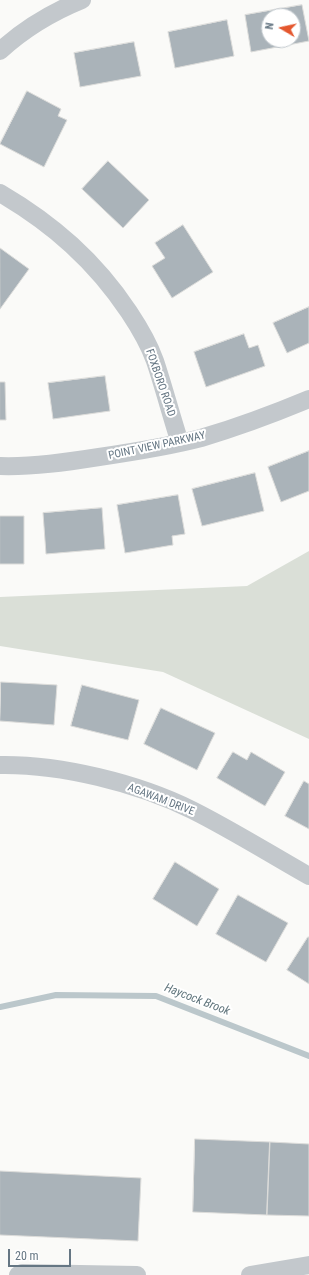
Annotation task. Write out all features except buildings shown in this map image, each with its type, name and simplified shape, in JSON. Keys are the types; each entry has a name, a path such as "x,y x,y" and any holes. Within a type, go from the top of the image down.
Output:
{"street":[{"path":"0,51 25,29 55,12 82,0"},
{"name":"FOXBORO ROAD","path":"0,193 59,233 90,262 116,292 138,325 154,360 180,443"},
{"name":"POINT VIEW PARKWAY","path":"0,466 67,462 148,450 200,438 259,419 309,399"},
{"name":"AGAWAM DRIVE","path":"0,765 59,770 104,779 149,792 191,810 309,876"},
{"path":"250,1275 309,1265"},
{"path":"18,1275 22,1273 74,1273 137,1275"}],"shaded area":[{"path":"309,551 309,739 163,672 0,646 0,597 247,586"}],"waterway":[{"name":"Haycock Brook","path":"0,1007 56,995 156,996 309,1056"}]}
